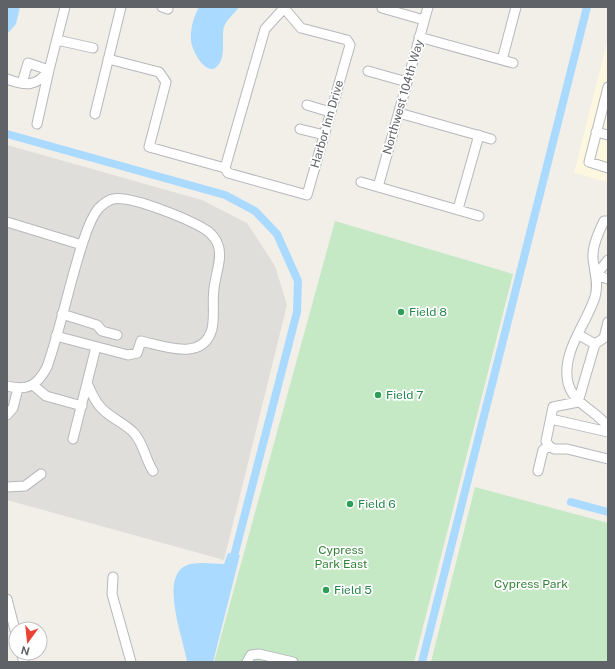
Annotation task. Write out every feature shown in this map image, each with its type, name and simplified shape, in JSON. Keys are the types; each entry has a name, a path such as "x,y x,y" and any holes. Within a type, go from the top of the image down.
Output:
{"street":[{"path":"37,124 65,7"},
{"path":"95,114 121,7"},
{"name":"Northwest 104th Way","path":"378,186 428,7"},
{"path":"502,60 516,7"},
{"name":"Harbor Inn Drive","path":"108,58 160,72 166,82 149,147 225,168 228,173 307,195 350,45 347,40 301,28 284,8 265,29 225,168"},
{"path":"382,8 424,20"},
{"path":"419,38 514,63"},
{"path":"57,40 94,48"},
{"path":"22,83 28,64 49,70"},
{"path":"7,79 22,83 36,83 43,78 49,70"},
{"path":"368,71 407,82"},
{"path":"608,87 589,162 608,168"},
{"path":"307,105 330,112"},
{"path":"399,113 491,139"},
{"path":"300,130 324,135"},
{"path":"596,132 608,135"},
{"path":"458,209 479,135"},
{"path":"361,182 479,216"},
{"path":"7,386 26,388 33,385 42,377 47,367 82,245 92,217 105,203 113,199 130,201 184,218 210,233 219,245 219,260 214,286 212,328 208,336 198,346 182,350 141,341 136,353 133,355 56,336"},
{"path":"608,221 604,221 598,232 593,256 598,284 595,295 568,360 567,373 572,394 578,402 604,422 608,427"},
{"path":"7,222 82,245"},
{"path":"596,276 608,260"},
{"path":"596,276 608,279"},
{"path":"62,314 97,325 102,331 117,335"},
{"path":"578,402 595,344 604,338 608,322"},
{"path":"579,334 595,344"},
{"path":"74,439 96,347"},
{"path":"33,385 46,396 82,406"},
{"path":"88,385 94,398 105,412 133,431 139,439 148,463 153,471"},
{"path":"7,415 13,408 18,388"},
{"path":"578,402 553,407 546,441 549,446 554,449 567,448 608,459"},
{"path":"551,419 608,432"},
{"path":"538,471 543,450 549,446"},
{"path":"7,487 25,486 41,474"},
{"path":"113,577 112,594 131,662"},
{"path":"7,599 13,621"},
{"path":"247,662 251,655 259,654 293,662"}],"shaded area":[{"path":"608,39 608,182 574,173"},
{"path":"7,145 202,200 247,223 275,266 287,305 224,560 7,500"}],"green space":[{"name":"Cypress Park East","path":"335,221 513,274 414,662 214,662"},
{"name":"Cypress Park","path":"475,487 608,523 608,662 431,662"}],"water":[{"path":"7,7 20,7 16,24 9,32 7,32"},
{"path":"199,7 239,7 224,27 222,56 219,64 215,68 210,69 205,67 197,56 192,45 192,27"},
{"path":"228,553 240,555 213,662 187,662 175,607 175,579 181,569 191,564 224,564"}],"waterway":[{"path":"422,662 587,7"},
{"path":"7,134 225,195 255,211 277,234 298,281 297,312 232,564"},
{"path":"571,502 608,512"}],"place":[{"name":"Field 8","path":"401,312"},
{"name":"Field 7","path":"378,395"},
{"name":"Field 6","path":"350,504"},
{"name":"Field 5","path":"326,590"}]}
